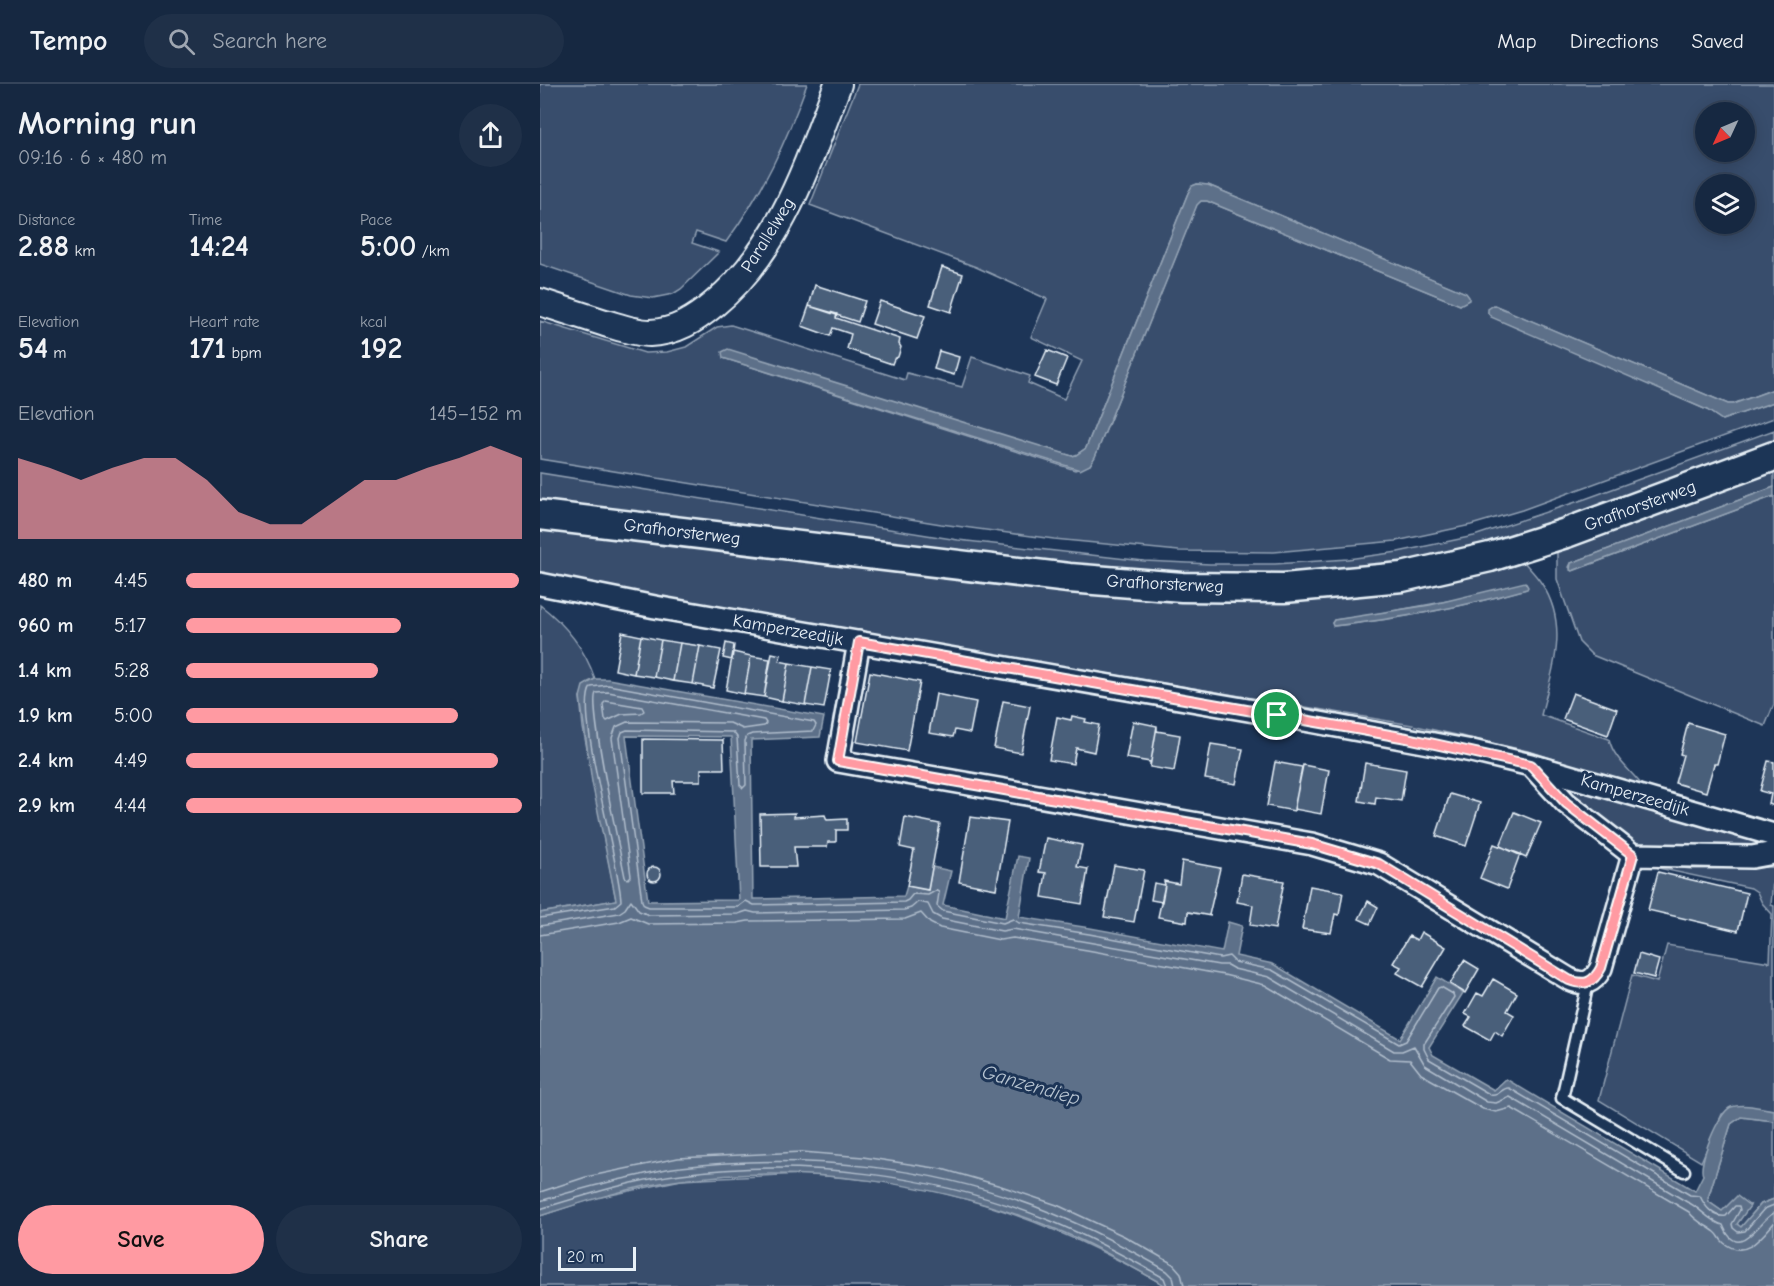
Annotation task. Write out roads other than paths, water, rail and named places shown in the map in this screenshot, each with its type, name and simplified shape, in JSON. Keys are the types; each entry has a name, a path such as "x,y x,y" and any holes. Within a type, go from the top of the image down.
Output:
{"main road":[{"name":"Grafhorsterweg","path":"540,514 1058,577 1182,586 1284,588 1402,577 1490,557 1566,533 1774,456"}],"street":[{"name":"Parallelweg","path":"540,302 626,329 647,333 677,329 692,322 728,293 748,272 770,239 804,174 838,84"},
{"name":"Kamperzeedijk","path":"540,584 666,609 1407,738 1531,765 1774,835"},
{"path":"859,642 838,761 1312,844 1379,864 1579,984 1595,979 1601,968 1633,855"},
{"path":"1531,765 1566,803 1633,855 1752,857 1774,853"}],"lane":[{"path":"1588,983 1562,1098 1684,1171"}],"water":[{"path":"1208,185 1466,293 1469,300 1460,305 1207,201 1201,201 1197,205 1095,457 1090,465 1080,470 723,358 722,352 728,349 1072,456 1076,455 1086,448 1188,193 1192,186"},
{"path":"1494,305 1728,404 1774,389 1774,402 1722,420 1707,410 1491,317 1488,309"},
{"path":"1774,487 1774,496 1570,570 1571,563"},
{"path":"1525,582 1527,589 1455,607 1358,623 1333,626 1332,623 1334,620 1430,605"},
{"name":"Ganzendiep","path":"595,679 608,679 824,717 820,737 751,740 753,899 904,896 907,886 928,890 932,867 951,871 943,905 1005,918 1018,856 1029,858 1019,917 1222,952 1228,922 1242,926 1236,956 1273,964 1400,1039 1437,977 1463,993 1429,1047 1433,1055 1494,1090 1506,1079 1695,1191 1703,1175 1703,1161 1710,1139 1726,1111 1731,1107 1741,1106 1774,1110 1774,1121 1741,1117 1731,1124 1708,1198 1709,1202 1722,1211 1737,1196 1750,1206 1737,1224 1741,1227 1761,1204 1774,1199 1774,1286 1166,1286 1078,1239 1005,1210 914,1187 821,1176 774,1174 681,1180 627,1190 540,1216 540,913 616,900 592,782 580,697 583,686","holes":["626,736 731,737 739,900 648,901"]}]}
